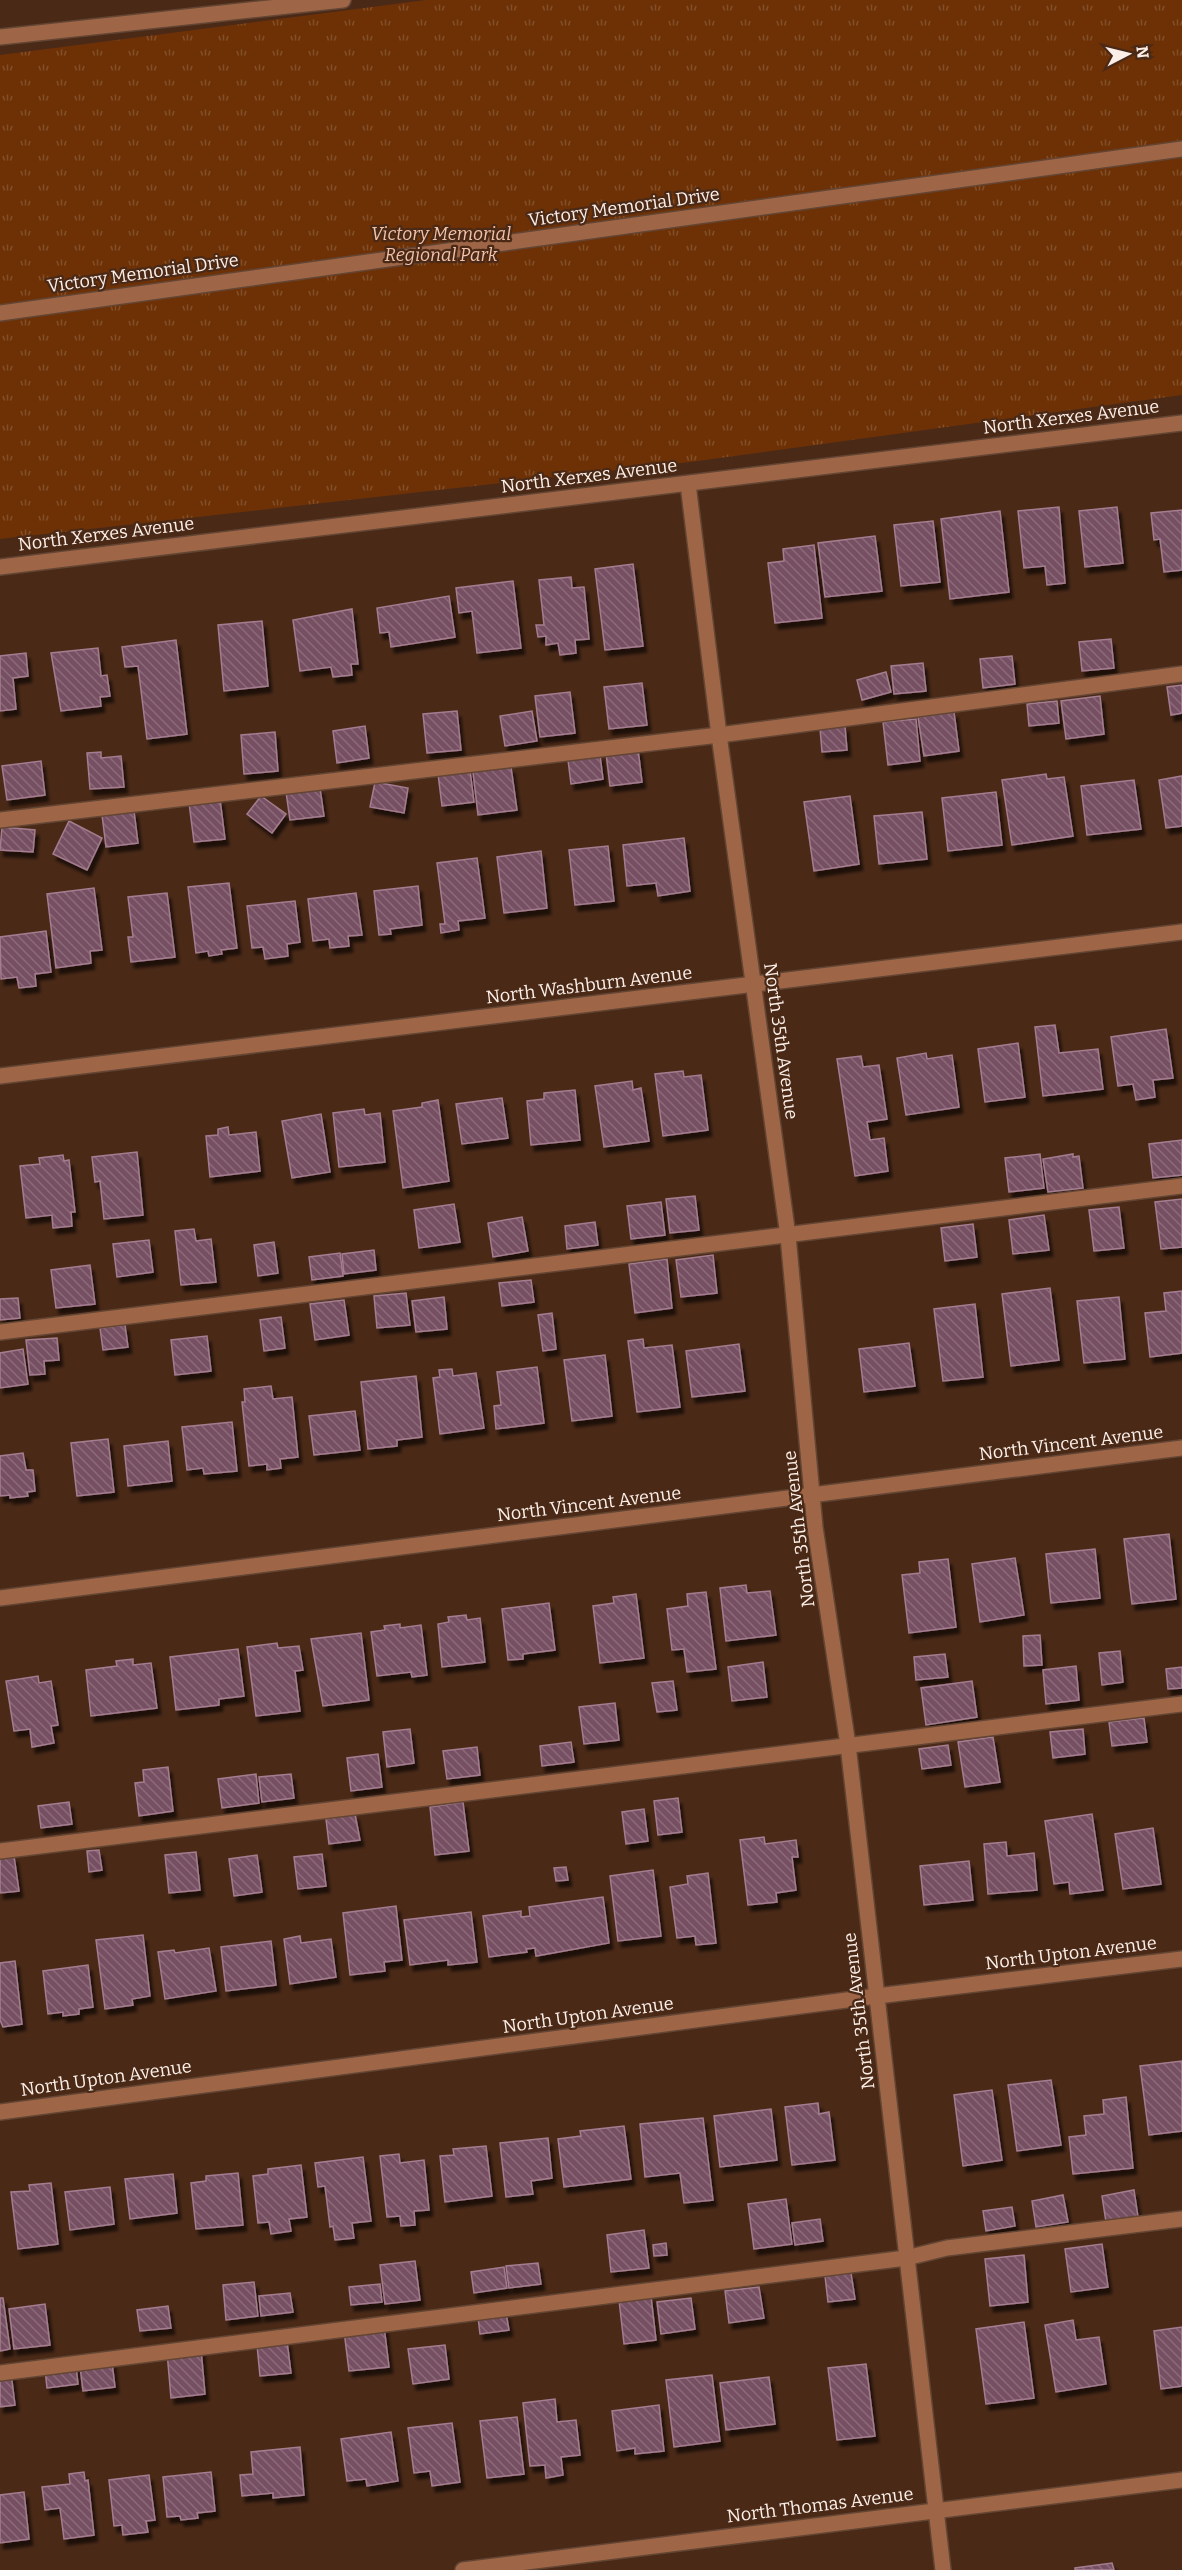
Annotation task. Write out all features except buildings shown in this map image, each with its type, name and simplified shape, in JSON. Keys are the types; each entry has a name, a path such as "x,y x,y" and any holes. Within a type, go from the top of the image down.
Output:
{"street":[{"path":"0,37 343,0"},
{"name":"Victory Memorial Drive","path":"0,312 1182,149"},
{"name":"North Xerxes Avenue","path":"0,567 1182,423"},
{"name":"North 35th Avenue","path":"688,484 719,735 788,1236 812,1495 848,1745 906,2258 938,2510 943,2570"},
{"path":"0,820 719,735 1182,674"},
{"name":"North Washburn Avenue","path":"0,1076 1182,932"},
{"path":"0,1332 1182,1186"},
{"name":"North Vincent Avenue","path":"0,1598 1182,1448"},
{"path":"0,1851 1182,1704"},
{"name":"North Upton Avenue","path":"0,2112 878,1996 1182,1959"},
{"path":"0,2373 906,2258 947,2248 1182,2219"},
{"name":"North Thomas Avenue","path":"463,2570 1182,2480"}],"green space":[{"name":"Victory Memorial Regional Park","path":"426,0 1182,0 1182,395 690,462 0,539 0,55"}]}
